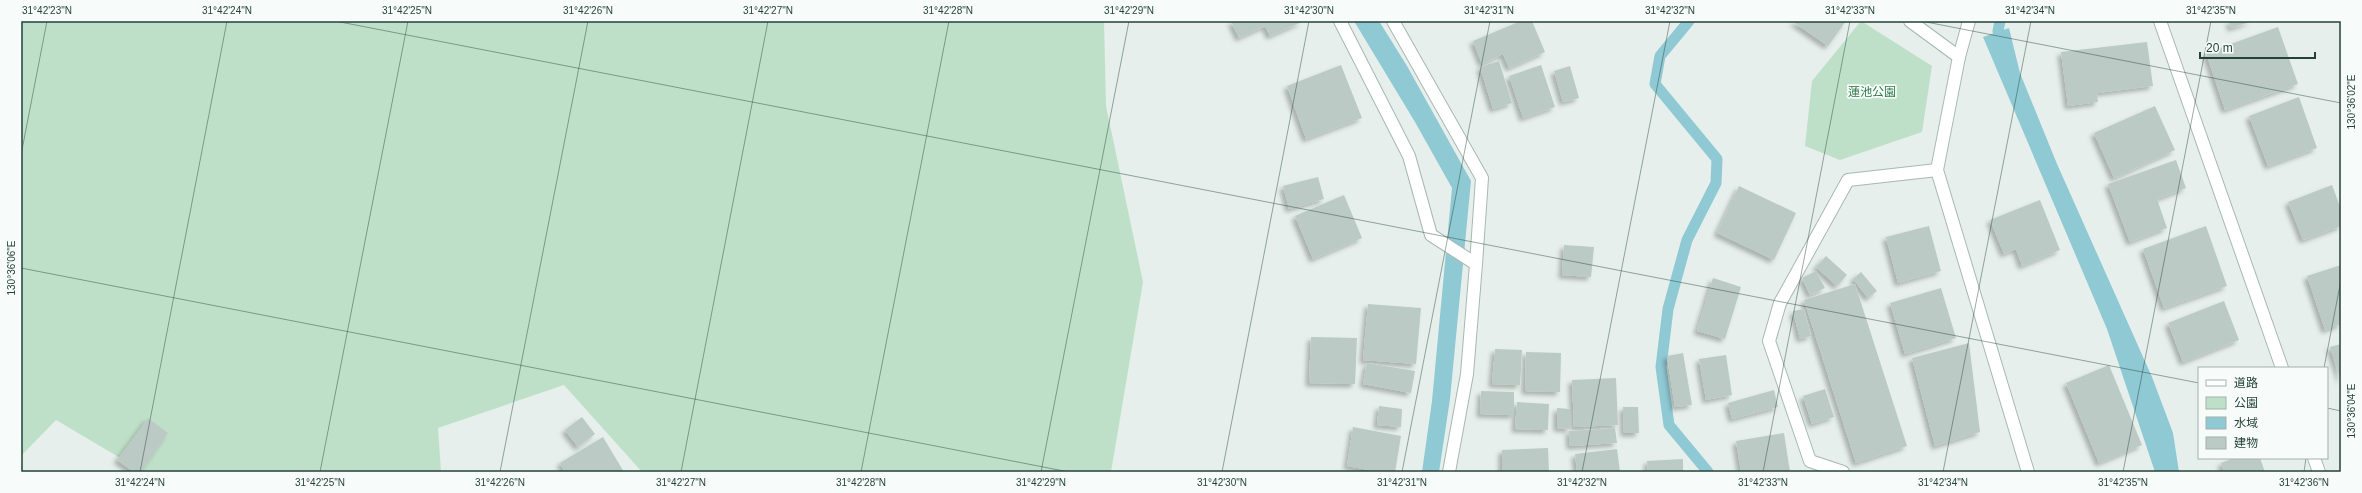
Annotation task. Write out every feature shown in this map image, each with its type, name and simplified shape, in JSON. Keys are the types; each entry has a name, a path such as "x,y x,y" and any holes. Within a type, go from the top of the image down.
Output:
{"street":[{"path":"1340,21 1409,156 1431,235 1475,264"},
{"path":"1393,21 1482,178 1467,374 1449,472"},
{"path":"1910,21 1959,57"},
{"path":"1969,21 1959,57 1937,170 2028,472"},
{"path":"2160,21 2282,367"},
{"path":"1844,472 1810,461 1769,341 1780,304 1848,180 1937,170"},
{"path":"2314,459 2319,472"}],"green space":[{"path":"21,21 1104,21 1106,106 1143,282 1111,472 642,472 564,385 438,428 441,472 144,472 56,420 21,456"},
{"name":"蓮池公園","path":"1861,21 1932,66 1922,132 1840,160 1805,146 1812,81"}],"water":[{"path":"1354,21 1379,21 1407,66 1471,181 1450,399 1439,472 1422,472 1432,401 1452,188 1415,122"},
{"path":"2009,28 2020,73 2057,164 2152,377 2173,433 2179,472 2155,472 2107,329 1983,37"}],"building":[{"path":"1231,21 1304,21 1270,36 1265,26 1239,38"},
{"path":"1521,21 1532,21 1545,52 1509,68 1503,54 1482,64 1473,41"},
{"path":"1792,21 1846,21 1828,46"},
{"path":"2229,21 2253,21 2231,28"},
{"path":"2278,27 2298,84 2225,110 2206,53"},
{"path":"2147,42 2153,86 2097,93 2098,102 2068,106 2061,52"},
{"path":"1499,61 1512,103 1493,109 1480,67"},
{"path":"1341,65 1362,118 1306,139 1287,86"},
{"path":"1541,65 1555,107 1523,118 1509,76"},
{"path":"1570,66 1579,98 1563,102 1554,71"},
{"path":"2299,97 2317,148 2268,166 2249,116"},
{"path":"2155,106 2175,150 2114,178 2094,133"},
{"path":"2176,160 2186,188 2157,199 2167,228 2130,242 2108,184"},
{"path":"1318,177 1324,199 1289,209 1283,186"},
{"path":"2332,185 2341,209 2341,226 2303,240 2288,202"},
{"path":"1739,186 1796,213 1774,260 1717,233"},
{"path":"1344,195 1362,238 1313,259 1295,216"},
{"path":"2040,200 2060,250 2022,266 2016,249 2004,254 1990,220"},
{"path":"1929,226 1941,271 1898,283 1886,237"},
{"path":"2206,226 2227,286 2164,308 2143,249"},
{"path":"1564,245 1594,247 1591,277 1562,275"},
{"path":"1826,256 1847,275 1837,286 1816,267"},
{"path":"2341,265 2341,324 2325,330 2307,276"},
{"path":"1816,271 1825,288 1810,295 1802,278"},
{"path":"1861,272 1877,291 1868,298 1853,279"},
{"path":"1713,278 1741,287 1725,339 1697,331"},
{"path":"1855,284 1907,446 1856,463 1804,300"},
{"path":"1941,288 1956,338 1905,354 1890,303"},
{"path":"2224,301 2239,340 2183,362 2168,323"},
{"path":"1368,304 1421,308 1416,364 1363,360"},
{"path":"1804,309 1811,336 1800,339 1793,311"},
{"path":"1311,337 1357,338 1355,384 1309,383"},
{"path":"1969,343 1980,432 1935,446 1912,358"},
{"path":"2341,344 2341,381 2330,347"},
{"path":"1495,349 1522,350 1520,385 1492,384"},
{"path":"1526,352 1561,353 1560,392 1525,391"},
{"path":"1683,353 1692,405 1675,407 1667,356"},
{"path":"1726,355 1732,395 1706,400 1699,359"},
{"path":"1367,363 1415,371 1411,393 1363,384"},
{"path":"2109,365 2142,445 2099,463 2066,383"},
{"path":"1616,378 1618,425 1574,427 1572,380"},
{"path":"1825,389 1834,417 1812,424 1803,396"},
{"path":"1774,390 1778,407 1732,419 1728,403"},
{"path":"1481,391 1514,392 1514,415 1480,414"},
{"path":"1517,402 1549,404 1548,430 1515,429"},
{"path":"1379,406 1402,409 1401,427 1377,425"},
{"path":"1623,407 1638,407 1639,433 1624,433"},
{"path":"1557,408 1570,409 1570,429 1557,428"},
{"path":"582,417 595,434 578,447 565,430"},
{"path":"148,418 168,433 141,472 134,472 117,460"},
{"path":"1353,427 1401,436 1395,472 1380,472 1347,466"},
{"path":"1615,428 1617,443 1570,446 1569,431"},
{"path":"1784,433 1790,472 1741,472 1736,441"},
{"path":"603,437 624,472 565,472 560,463"},
{"path":"1548,448 1549,472 1502,472 1502,450"},
{"path":"1617,449 1620,472 1577,472 1575,454"},
{"path":"1683,459 1683,472 1648,472 1647,461"},
{"path":"2231,459 2260,459 2265,472 2224,472 2221,463"}],"waterway":[{"path":"1689,21 1660,56 1655,84 1717,159 1716,183 1687,240 1668,309 1661,367 1669,425 1708,472"},
{"path":"2000,21 1998,31 2003,46"}]}
